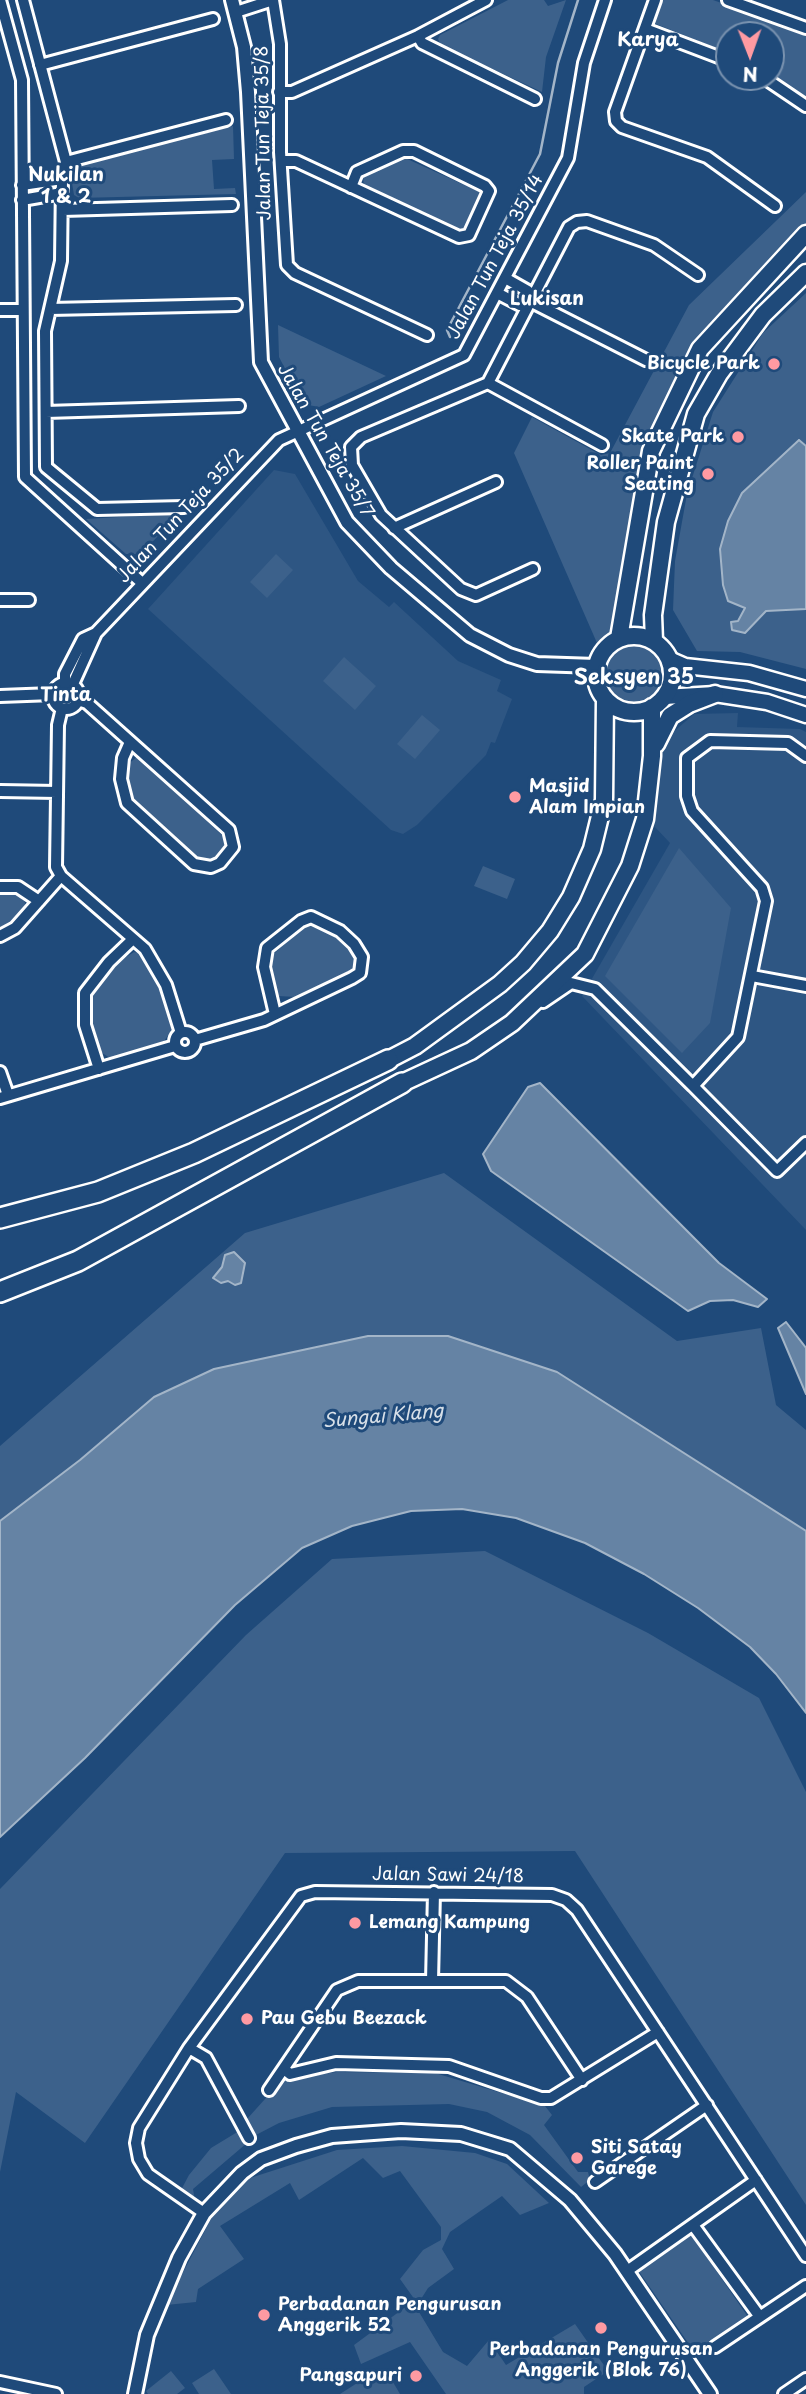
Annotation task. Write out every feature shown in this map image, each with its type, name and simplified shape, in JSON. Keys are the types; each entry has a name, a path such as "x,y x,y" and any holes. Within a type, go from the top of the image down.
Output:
{"highway":[{"path":"0,1218 98,1192 194,1153 388,1060"},
{"path":"0,1293 78,1261 402,1083"}],"main road":[{"path":"619,638 651,451 700,349 806,234"},
{"path":"654,641 653,615 666,522 696,414 719,374 763,315 806,273"},
{"path":"806,689 748,673 685,666 670,659 654,641 643,636 619,638 604,650 596,666 597,685 605,699 626,712 658,702 715,694 767,702 806,715"},
{"path":"402,1083 471,1051 526,1013 585,954 608,914 630,866 645,819 658,702 672,682 670,659"},
{"path":"652,757 661,730 670,716 689,704 715,694"},
{"path":"388,1060 426,1038 500,984 523,963 550,931 564,908 592,849 604,800 605,699"}],"street":[{"path":"0,0 22,80 25,477 142,583"},
{"path":"23,0 66,162 62,179 61,261 45,331 46,467 97,509 184,507"},
{"path":"234,6 273,0"},
{"name":"Jalan Tun Teja 35/8","path":"273,0 279,29 281,161 287,265 295,273 427,335"},
{"path":"279,92 292,92 418,36 466,5 486,0"},
{"name":"Jalan Tun Teja 35/14","path":"298,431 464,355 568,158 584,63 605,0"},
{"path":"655,0 615,112 616,121 622,127 707,157 775,206"},
{"path":"728,0 806,28"},
{"name":"Jalan Tun Teja 35/7","path":"234,6 244,47 248,92 261,362 347,522 391,568 470,635 509,655 537,664 596,666"},
{"path":"40,65 213,19"},
{"path":"645,29 715,56"},
{"path":"418,36 422,43 535,99"},
{"path":"784,91 806,106"},
{"path":"66,162 226,120"},
{"path":"281,161 296,161 351,187 464,237 469,235 489,191 485,186 414,151 403,151 357,172 351,187"},
{"path":"22,185 62,179"},
{"path":"22,200 62,193"},
{"path":"63,210 232,205"},
{"path":"533,569 485,592 467,594 380,515 352,466 351,447 360,437 488,383 569,227 577,222 587,221 654,245 698,275"},
{"path":"505,278 528,290 530,301"},
{"path":"497,293 520,305 530,301 646,360"},
{"path":"50,309 236,305"},
{"path":"0,310 22,310"},
{"path":"488,383 602,445"},
{"path":"46,412 239,406"},
{"name":"Jalan Tun Teja 35/2","path":"96,633 83,639 65,674 72,681 96,633 261,456 279,440 298,431"},
{"path":"394,528 496,482"},
{"path":"0,600 29,600"},
{"path":"72,681 77,689 78,700 74,706 62,708 54,702 53,694 56,687 72,681"},
{"path":"0,696 53,694"},
{"path":"78,700 87,703 229,830 233,847 220,863 211,867 194,864 127,803 121,779 123,758 130,742"},
{"path":"62,708 58,725 56,867 61,876 133,939 157,966 181,1032"},
{"path":"693,1086 738,1037 766,901 764,892 688,804 687,758 710,741 788,743 806,756"},
{"path":"0,791 57,792"},
{"path":"0,936 15,928 61,876"},
{"path":"0,887 18,887 39,901"},
{"path":"195,1040 275,1014 360,973 362,957 354,944 340,931 311,917 301,920 267,948 264,967 275,1014"},
{"path":"99,1069 85,1025 85,993 108,962 133,939"},
{"path":"752,975 806,986"},
{"path":"526,1013 571,983 595,989 777,1171 806,1143"},
{"path":"181,1032 190,1034 195,1040"},
{"path":"175,1046 174,1040 181,1032"},
{"path":"0,1072 4,1097 175,1046 186,1052 193,1048 195,1040"},
{"name":"Jalan Sawi 24/18","path":"204,2213 148,2174 139,2159 136,2143 139,2128 190,2048 301,1896 315,1892 552,1895 566,1900 577,1910 806,2256"},
{"path":"432,1981 433,1892"},
{"path":"269,2090 337,1990 358,1981 506,1981 527,1997 582,2080"},
{"path":"284,2069 290,2074 336,2063 449,2066 541,2098 551,2098 658,2032"},
{"path":"190,2048 206,2058 249,2138"},
{"path":"595,2182 707,2105"},
{"path":"135,2394 147,2335 179,2258 204,2213 251,2166 296,2146 332,2136 401,2131 461,2134 510,2149 570,2200 627,2271 710,2394"},
{"path":"627,2271 756,2180"},
{"path":"693,2225 760,2316"},
{"path":"715,2347 806,2286"},
{"path":"784,2394 806,2379"},
{"path":"0,2382 56,2394"}],"shaded area":[{"path":"508,0 544,0 548,6 566,0 546,57 542,92 441,45 438,39 440,35"},
{"path":"660,0 713,0 772,21 715,21 715,47 656,24 654,18"},
{"path":"785,26 806,33 806,98 785,84"},
{"path":"233,126 234,159 212,160 214,189 235,188 236,194 79,198 74,195 71,177 78,166"},
{"path":"405,158 482,193 484,198 466,231 458,232 364,186 363,176"},
{"path":"806,192 806,225 696,343 667,397 641,454 613,633 597,643 514,453 532,417 601,455 610,453 689,305"},
{"path":"806,293 806,669 740,652 697,651 673,610 675,561 687,494 713,412 763,333"},
{"path":"278,325 386,376 319,407 303,404 279,357"},
{"path":"274,470 295,474 358,581 389,607 394,602 458,661 501,680 497,691 512,699 495,743 491,742 486,755 417,825 403,834 391,830 148,609"},
{"path":"168,514 175,518 141,554 126,554 86,519"},
{"path":"276,554 293,570 267,598 250,582"},
{"path":"628,645 640,645 655,653 663,668 663,680 655,695 640,703 628,703 613,695 605,680 605,668 613,653"},
{"path":"344,657 376,686 355,710 323,681"},
{"path":"738,713 737,727 800,729 806,732 806,1230 582,996 670,843 654,826 662,742 694,714"},
{"path":"422,715 440,730 415,759 397,744"},
{"path":"138,756 226,839 227,850 221,856 212,861 199,861 131,799 127,765"},
{"path":"679,848 731,908 710,1023 682,1053 605,976"},
{"path":"483,866 515,879 507,899 474,886"},
{"path":"15,892 25,902 24,912 12,924 0,929 0,893"},
{"path":"307,924 322,925 355,954 357,961 354,969 296,997 278,996 269,958"},
{"path":"134,952 141,954 160,985 172,1029 163,1043 110,1058 99,1051 90,1023 90,996 115,964"},
{"path":"444,1173 677,1341 761,1328 776,1405 806,1430 806,1531 663,1439 155,1397 80,1460 0,1521 0,1446 245,1233"},
{"path":"485,1551 648,1633 759,1698 806,1792 806,2205 575,1851 285,1853 85,2143 16,2092 0,2172 0,1889 246,1635 332,1559"},
{"path":"337,2072 435,2073 545,2106 552,2115 544,2125 578,2172 588,2172 590,2180 581,2187 530,2135 487,2112 449,2104 332,2107 279,2123 254,2136 247,2119 283,2079"},
{"path":"239,2131 247,2143 193,2189 195,2201 181,2190 189,2175 211,2148"},
{"path":"402,2146 475,2153 507,2164 549,2203 520,2215 502,2196 450,2232 442,2249 454,2269 428,2288 416,2307 443,2352 467,2366 489,2340 506,2365 575,2324 608,2371 584,2387 584,2394 446,2394 410,2342 361,2364 354,2345 415,2300 400,2279 423,2250 441,2240 441,2227 400,2171 383,2178 363,2158 299,2200 290,2183 220,2226 244,2259 198,2289 196,2302 166,2305 212,2217 247,2179 337,2150"},
{"path":"691,2234 748,2317 695,2353 638,2270"},
{"path":"214,2369 231,2394 199,2394 192,2383"},
{"path":"379,2369 387,2372 400,2394 340,2394"},
{"path":"171,2371 185,2388 177,2394 148,2394 146,2391"}],"water":[{"path":"799,440 806,446 806,609 766,611 745,633 732,630 731,622 738,621 745,608 728,601 723,585 720,549 728,521 742,493"},
{"path":"540,1083 719,1263 767,1299 758,1307 733,1300 710,1301 688,1311 491,1171 483,1154 528,1087"},
{"path":"234,1252 245,1263 241,1283 221,1283 213,1278 222,1267 225,1255"},
{"path":"786,1322 806,1348 806,1394 778,1328"},
{"name":"Sungai Klang","path":"368,1336 448,1336 557,1372 806,1531 806,1713 776,1674 750,1647 698,1608 644,1574 585,1543 516,1518 462,1509 411,1511 352,1526 302,1548 235,1605 85,1758 0,1837 0,1521 80,1460 154,1397 214,1369"}],"waterway":[{"path":"450,337 447,330 540,154 558,63 578,0"}],"place":[{"name":"Bicycle Park","path":"774,364"},
{"name":"Skate Park","path":"738,437"},
{"name":"Roller Paint Seating","path":"708,474"},
{"name":"Masjid Alam Impian","path":"515,797"},
{"name":"Lemang Kampung","path":"355,1923"},
{"name":"Pau Gebu Beezack","path":"247,2019"},
{"name":"Siti Satay Garege","path":"577,2158"},
{"name":"Perbadanan Pengurusan Anggerik 52","path":"264,2315"},
{"name":"Perbadanan Pengurusan Anggerik (Blok 76)","path":"601,2328"},
{"name":"Pangsapuri","path":"416,2376"}],"district":[{"name":"Karya","path":"648,41"},
{"name":"Nukilan 1 & 2","path":"66,187"},
{"name":"Lukisan","path":"547,300"},
{"name":"Seksyen 35","path":"634,678"},
{"name":"Tinta","path":"66,696"}]}
